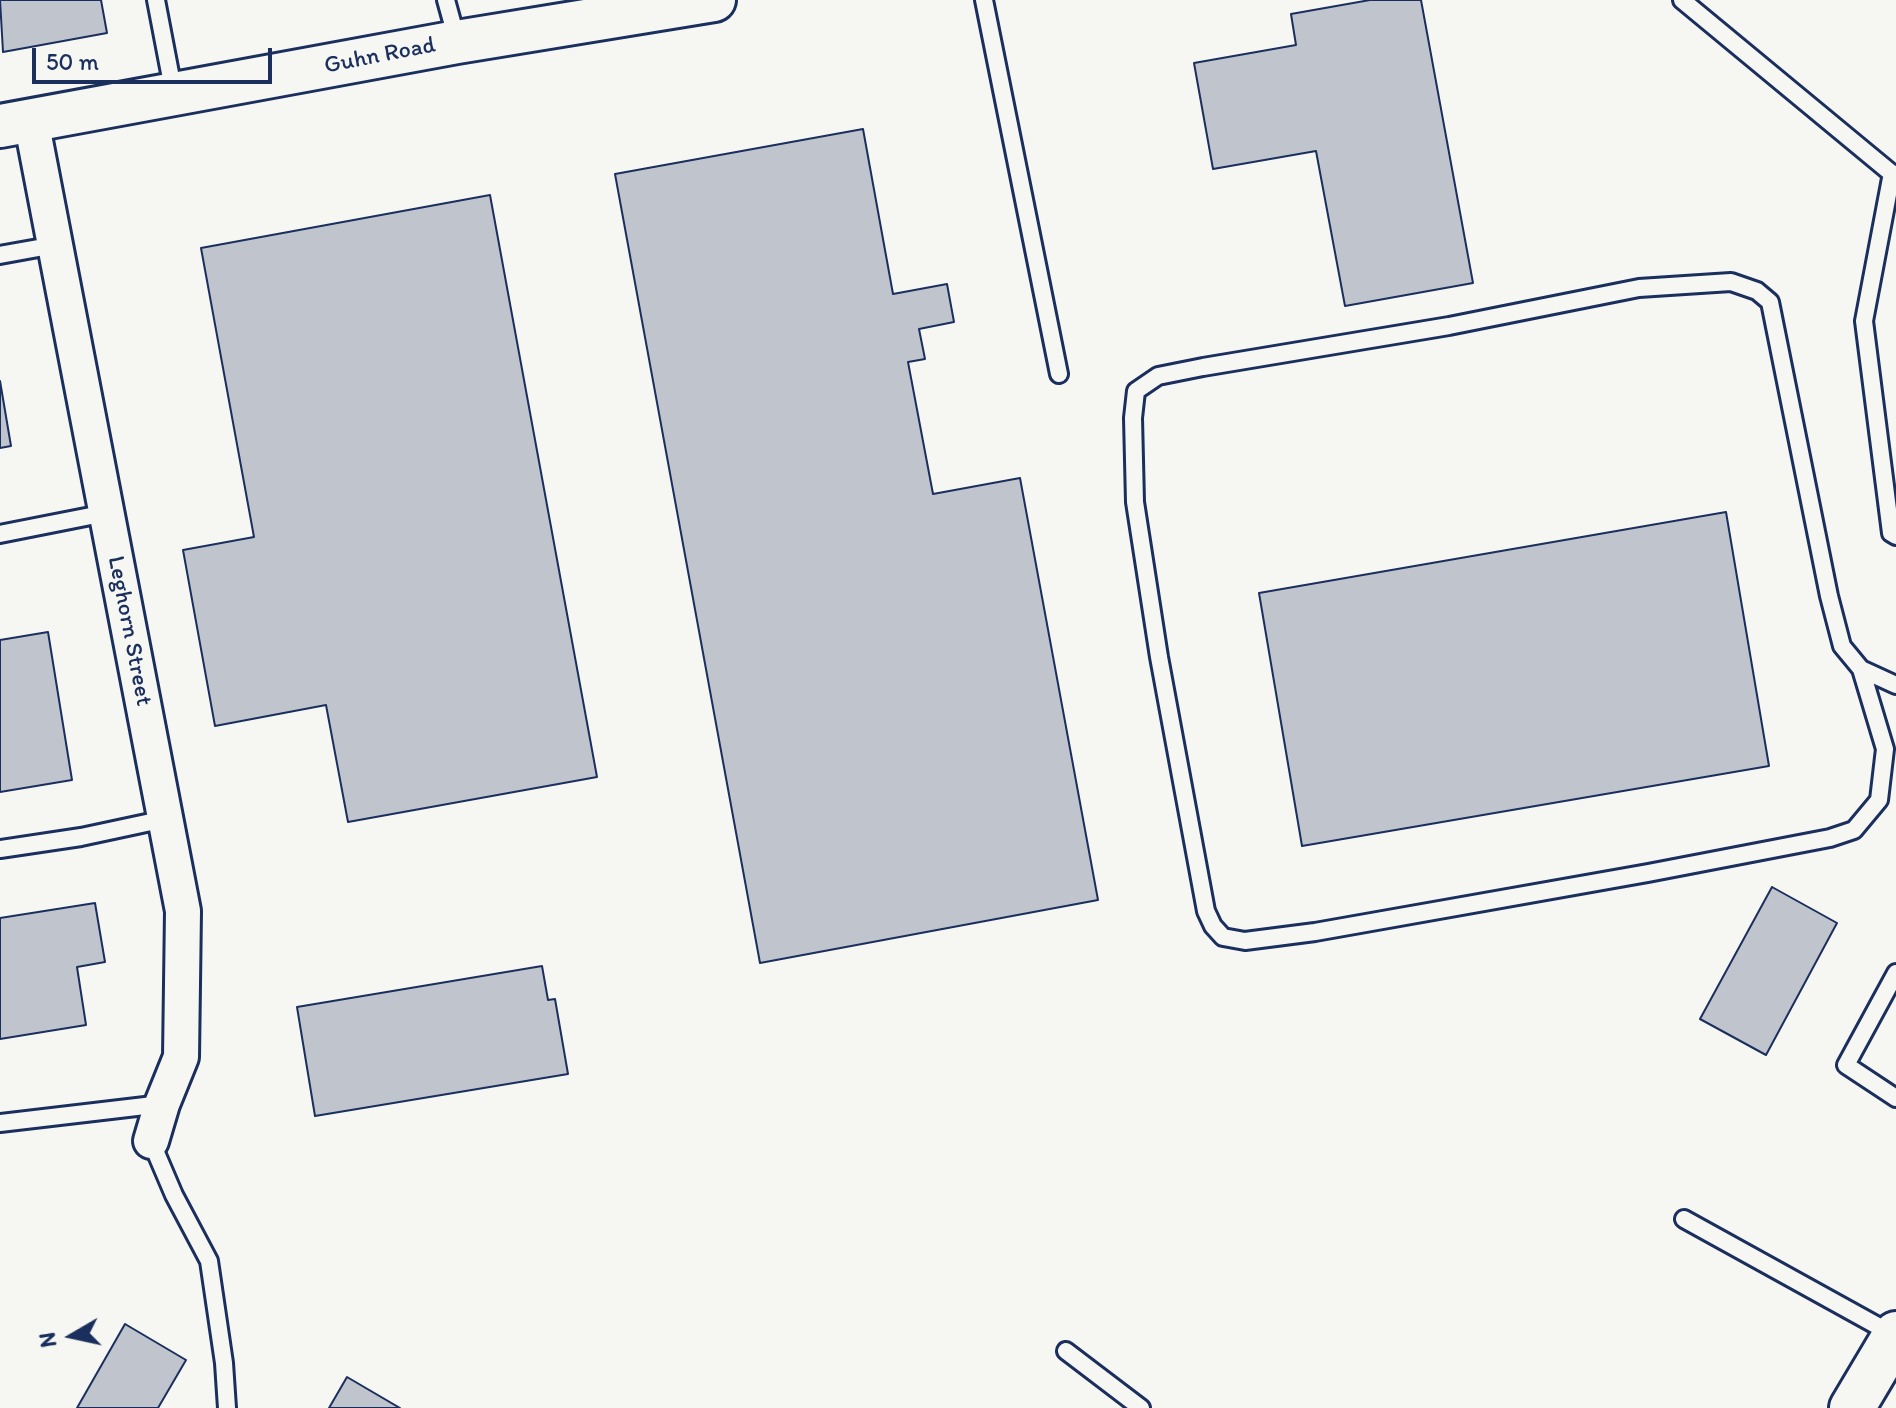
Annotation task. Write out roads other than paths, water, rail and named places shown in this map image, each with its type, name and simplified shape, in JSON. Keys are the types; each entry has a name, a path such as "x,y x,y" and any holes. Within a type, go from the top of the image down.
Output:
{"main road":[{"path":"1852,1408 1896,1335"}],"street":[{"name":"Guhn Road","path":"16,123 457,42 709,0"},
{"name":"Leghorn Street","path":"16,123 55,245 183,911 181,1057 151,1141"}],"lane":[{"path":"156,0 174,95"},
{"path":"446,0 457,42"},
{"path":"984,0 1059,374"},
{"path":"1682,0 1894,175 1864,321 1891,533 1896,536"},
{"path":"0,255 55,245"},
{"path":"1861,669 1885,749 1879,800 1854,830 1830,838 1648,873 1315,932 1245,941 1223,937 1206,911 1159,657 1135,502 1133,418 1136,391 1158,376 1449,326 1639,288 1731,282 1757,291 1770,302 1829,596 1842,646 1861,669 1896,685"},
{"path":"0,534 106,513"},
{"path":"0,849 81,837 165,819"},
{"path":"1896,973 1846,1065 1896,1098"},
{"path":"0,1123 162,1104"},
{"path":"151,1141 174,1195 209,1261 224,1363 227,1408"},
{"path":"1684,1219 1896,1335"},
{"path":"1066,1351 1141,1408"}]}
